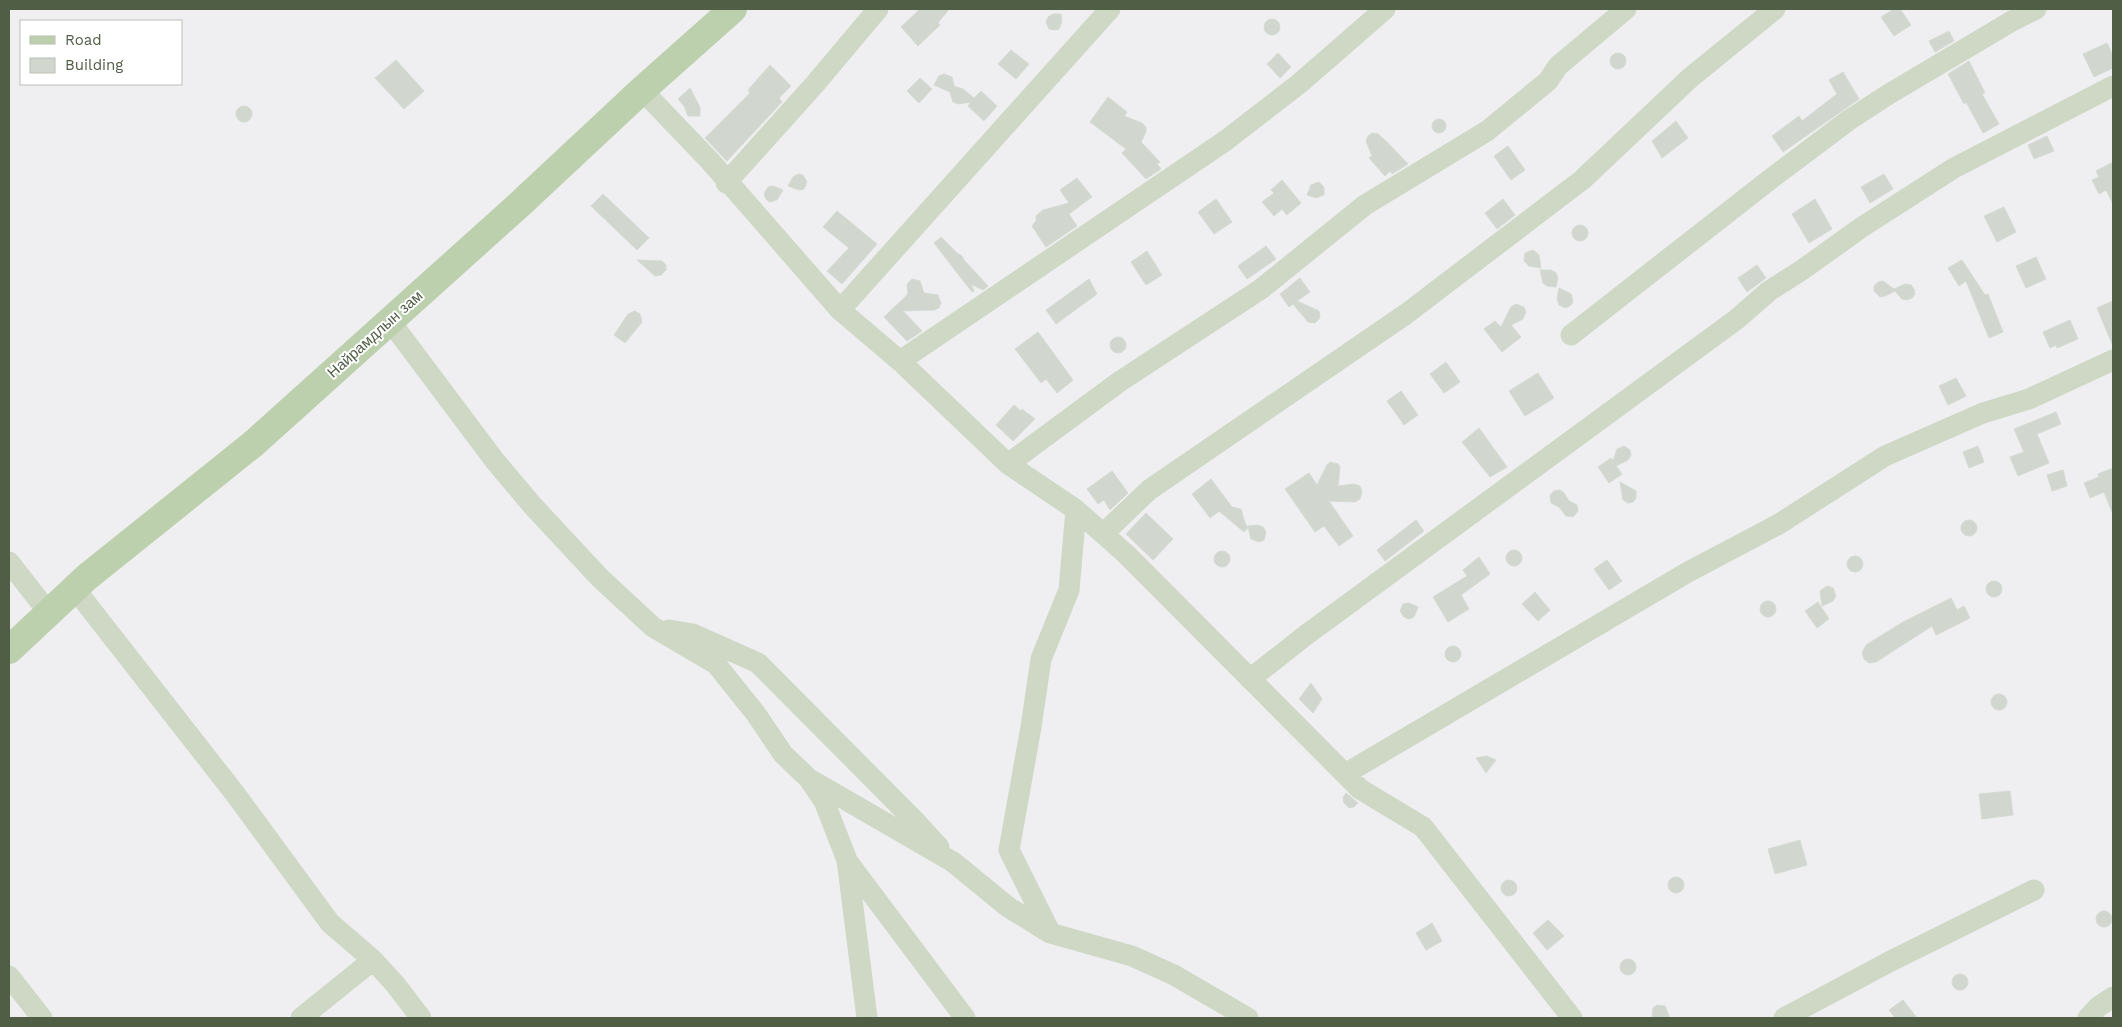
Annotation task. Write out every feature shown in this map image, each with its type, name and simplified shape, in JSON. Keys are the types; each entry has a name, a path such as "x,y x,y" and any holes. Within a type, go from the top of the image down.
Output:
{"main road":[{"name":"Найрамдлын зам","path":"9,650 75,588 253,444 520,204 732,9"}],"street":[{"path":"726,183 878,9"},
{"path":"840,310 1110,9"},
{"path":"900,361 1225,141 1300,83 1385,9"},
{"path":"1008,464 1119,382 1261,289 1365,205 1487,131 1548,81 1558,66 1626,9"},
{"path":"1103,534 1149,490 1406,314 1582,180 1690,78 1775,9"},
{"path":"1571,336 1768,181 1849,120 1889,94 2012,21 2036,9"},
{"path":"1250,679 1306,635 1737,320 1769,291 1862,227 1954,168 2113,86"},
{"path":"642,90 710,162 726,183 840,310 900,361 1008,464 1076,510 1103,534 1360,789 1423,827 1572,1018"},
{"path":"390,321 495,461 533,506 600,578 653,627 716,664 756,714 783,754 809,779 824,801 847,860 867,1018"},
{"path":"1345,774 1688,572 1778,524 1885,456 1983,413 2029,398 2113,360"},
{"path":"1050,933 1009,850 1041,659 1069,590 1076,510"},
{"path":"9,562 49,613"},
{"path":"75,588 236,795 330,923 373,960 395,984 421,1018"},
{"path":"653,627 693,634 758,663 910,815 953,862 1008,907 1050,933 1132,956 1174,975 1248,1018"},
{"path":"809,779 953,862"},
{"path":"847,860 965,1018"},
{"path":"1784,1018 1889,962 2034,890"},
{"path":"300,1018 373,960"},
{"path":"9,976 42,1018"},
{"path":"2088,1018 2098,1007 2113,996"}],"building":[{"path":"920,9 949,9 938,23 940,25 918,46 901,27"},
{"path":"1894,9 1900,9 1911,25 1894,36 1881,17"},
{"path":"1053,14 1061,14 1062,22 1059,29 1049,29 1046,22 1048,17"},
{"path":"1272,19 1278,21 1280,27 1278,33 1272,35 1266,33 1264,27 1266,21"},
{"path":"1949,31 1954,41 1935,52 1929,41"},
{"path":"2107,43 2113,56 2113,68 2094,77 2083,54"},
{"path":"1011,50 1029,64 1016,79 998,64"},
{"path":"1278,53 1291,67 1280,78 1267,64"},
{"path":"1618,53 1624,55 1626,61 1624,67 1618,69 1612,67 1610,61 1612,55"},
{"path":"396,60 424,91 404,109 375,78"},
{"path":"1969,61 1985,93 1982,94 1999,124 1983,133 1966,102 1964,104 1948,74"},
{"path":"770,65 791,86 779,98 782,102 727,161 705,138 750,93 748,90"},
{"path":"1843,72 1859,99 1783,152 1772,136 1799,116 1802,121 1837,94 1829,80"},
{"path":"944,74 952,77 954,86 963,89 974,98 981,91 997,106 984,121 968,106 971,102 959,104 953,102 950,92 934,85 939,76"},
{"path":"920,78 932,89 919,103 907,91"},
{"path":"690,88 700,107 700,116 688,116 684,106 678,99"},
{"path":"1108,97 1127,112 1124,116 1142,123 1146,127 1146,132 1141,142 1160,162 1157,164 1161,169 1146,179 1122,153 1126,149 1090,122"},
{"path":"244,106 250,108 252,114 250,120 244,122 238,120 236,114 238,108"},
{"path":"1436,119 1442,119 1446,126 1442,133 1436,133 1432,129 1432,123"},
{"path":"1676,121 1688,138 1662,158 1652,141"},
{"path":"1372,133 1378,134 1408,164 1392,174 1390,171 1385,176 1369,158 1372,156 1366,141"},
{"path":"2047,136 2054,151 2034,159 2028,145"},
{"path":"1508,146 1525,170 1511,180 1494,156"},
{"path":"2113,162 2113,204 2106,190 2099,194 2092,180 2099,177 2096,171"},
{"path":"798,174 803,175 807,182 804,189 799,190 788,186 793,177"},
{"path":"1884,174 1893,189 1870,203 1861,187"},
{"path":"1077,178 1092,197 1069,214 1077,226 1046,247 1032,226 1036,221 1036,216 1043,210 1069,203 1060,190"},
{"path":"1282,180 1301,203 1287,215 1282,209 1274,216 1262,202 1274,193 1271,190"},
{"path":"1319,182 1324,187 1324,195 1316,198 1307,195 1311,185"},
{"path":"773,186 783,190 777,200 770,202 764,194 768,187"},
{"path":"603,194 649,238 637,250 591,206"},
{"path":"1216,199 1232,222 1214,234 1198,212"},
{"path":"1503,199 1515,215 1497,229 1485,213"},
{"path":"1815,199 1832,229 1809,243 1792,214"},
{"path":"2004,207 2016,232 1997,242 1984,216"},
{"path":"837,211 877,244 842,284 827,271 849,248 823,227"},
{"path":"1580,225 1586,227 1588,233 1586,239 1580,241 1574,239 1572,233 1574,227"},
{"path":"941,237 962,256 988,286 983,290 971,284 974,291 972,292 934,243"},
{"path":"1266,246 1276,259 1247,279 1238,266"},
{"path":"1533,250 1539,255 1541,268 1529,266 1524,261 1525,253"},
{"path":"1147,251 1162,275 1146,285 1131,262"},
{"path":"2036,257 2046,279 2026,288 2016,266"},
{"path":"637,260 662,261 666,265 666,270 661,275 655,276"},
{"path":"1962,260 1985,295 1988,294 2003,332 1989,338 1966,281 1959,286 1948,268"},
{"path":"1757,265 1766,278 1747,292 1738,278"},
{"path":"1540,270 1551,270 1556,273 1558,278 1556,287 1547,286 1543,283"},
{"path":"1300,278 1310,292 1297,301 1319,311 1320,318 1315,323 1308,322 1293,304 1289,307 1280,294"},
{"path":"912,279 920,281 924,293 938,295 941,303 939,308 934,310 903,311 922,331 907,341 884,317 908,294 907,284"},
{"path":"1089,279 1097,294 1056,324 1046,310"},
{"path":"1883,281 1894,289 1905,284 1911,285 1915,294 1907,300 1902,299 1895,291 1880,297 1874,291 1874,286 1878,282"},
{"path":"1559,288 1571,294 1573,302 1570,306 1565,308 1559,305 1557,299"},
{"path":"2113,301 2113,346 2097,308"},
{"path":"1516,304 1524,307 1526,312 1523,319 1511,325 1521,337 1502,352 1484,329 1495,321 1501,327 1511,307"},
{"path":"635,311 640,314 642,322 625,343 614,335 628,314"},
{"path":"2070,320 2078,339 2057,348 2056,345 2050,348 2043,332"},
{"path":"1038,332 1073,380 1057,393 1046,379 1041,383 1015,349"},
{"path":"1118,337 1124,339 1126,345 1124,351 1118,353 1112,351 1110,345 1112,339"},
{"path":"1446,362 1460,382 1444,393 1430,374"},
{"path":"1538,373 1554,398 1525,416 1509,391"},
{"path":"1956,378 1966,396 1948,405 1939,386"},
{"path":"1401,391 1418,415 1404,425 1387,401"},
{"path":"1014,405 1035,419 1013,441 996,425"},
{"path":"2056,412 2061,424 2037,434 2049,463 2018,476 2010,457 2024,452 2014,429"},
{"path":"1479,428 1507,467 1490,477 1462,442"},
{"path":"1624,446 1630,450 1631,455 1628,460 1616,466 1622,474 1609,483 1598,467 1611,458 1613,461 1617,449"},
{"path":"1978,446 1984,462 1969,468 1963,452"},
{"path":"1330,462 1338,464 1340,467 1338,486 1354,484 1360,486 1362,491 1360,499 1355,502 1329,501 1353,536 1339,546 1324,526 1315,532 1285,489 1309,473 1317,485"},
{"path":"2113,468 2112,512 2104,492 2090,498 2084,483 2099,477 2098,474"},
{"path":"2063,470 2067,486 2052,491 2047,475"},
{"path":"1112,471 1128,493 1110,510 1104,500 1098,504 1087,489"},
{"path":"1211,479 1232,507 1241,509 1248,528 1244,532 1219,511 1210,518 1192,494"},
{"path":"1620,482 1636,491 1636,498 1633,502 1628,503 1623,500"},
{"path":"1560,490 1569,501 1577,505 1578,511 1573,517 1566,516 1559,507 1551,503 1550,495 1554,491"},
{"path":"1146,513 1173,539 1153,560 1126,534"},
{"path":"1416,520 1424,531 1385,561 1377,550"},
{"path":"1969,520 1975,522 1977,528 1975,534 1969,536 1963,534 1961,528 1963,522"},
{"path":"1258,525 1263,527 1266,532 1264,540 1259,542 1251,539 1248,526"},
{"path":"1514,550 1520,552 1522,558 1520,564 1514,566 1508,564 1506,558 1508,552"},
{"path":"1222,551 1228,553 1230,559 1228,565 1222,567 1216,565 1214,559 1216,553"},
{"path":"1852,556 1858,556 1863,561 1861,570 1852,572 1847,567 1847,561"},
{"path":"1479,557 1490,574 1461,595 1469,609 1448,622 1433,597 1467,576 1463,570"},
{"path":"1607,560 1622,581 1609,590 1594,569"},
{"path":"1994,581 2000,583 2002,589 2000,595 1994,597 1988,595 1986,589 1988,583"},
{"path":"1827,586 1833,588 1836,596 1833,601 1822,606 1820,591"},
{"path":"1535,592 1550,610 1538,621 1522,604"},
{"path":"1951,598 1957,610 1964,606 1970,618 1936,635 1932,626 1876,662 1869,663 1864,659 1862,653 1866,645 1903,622"},
{"path":"1768,601 1774,603 1776,609 1774,615 1768,617 1762,615 1760,609 1762,603"},
{"path":"1818,602 1829,619 1817,628 1805,611"},
{"path":"1409,603 1418,607 1414,617 1409,619 1404,617 1400,611 1403,604"},
{"path":"1453,646 1459,648 1461,654 1459,660 1453,662 1447,660 1445,654 1447,648"},
{"path":"1311,683 1322,699 1313,713 1299,699"},
{"path":"1996,694 2002,694 2007,699 2005,708 1996,710 1991,705 1991,699"},
{"path":"1487,756 1496,760 1486,773 1476,758"},
{"path":"2010,791 2013,815 1982,819 1979,794"},
{"path":"1346,793 1358,803 1354,807 1349,808 1344,803 1343,798"},
{"path":"1800,840 1807,865 1775,874 1768,849"},
{"path":"1676,877 1682,879 1684,885 1682,891 1676,893 1670,891 1668,885 1670,879"},
{"path":"1509,880 1515,882 1517,888 1515,894 1509,896 1503,894 1501,888 1503,882"},
{"path":"2104,911 2110,913 2112,919 2110,925 2104,927 2098,925 2096,919 2098,913"},
{"path":"1548,920 1564,936 1547,950 1533,933"},
{"path":"1432,923 1442,941 1426,950 1416,933"},
{"path":"1628,959 1634,961 1636,967 1634,973 1628,975 1622,973 1620,967 1622,961"},
{"path":"1960,974 1966,976 1968,982 1966,988 1960,990 1954,988 1952,982 1954,976"},
{"path":"1903,1000 1917,1018 1895,1018 1889,1010"},
{"path":"1657,1005 1665,1006 1670,1018 1652,1018 1653,1008"}]}
